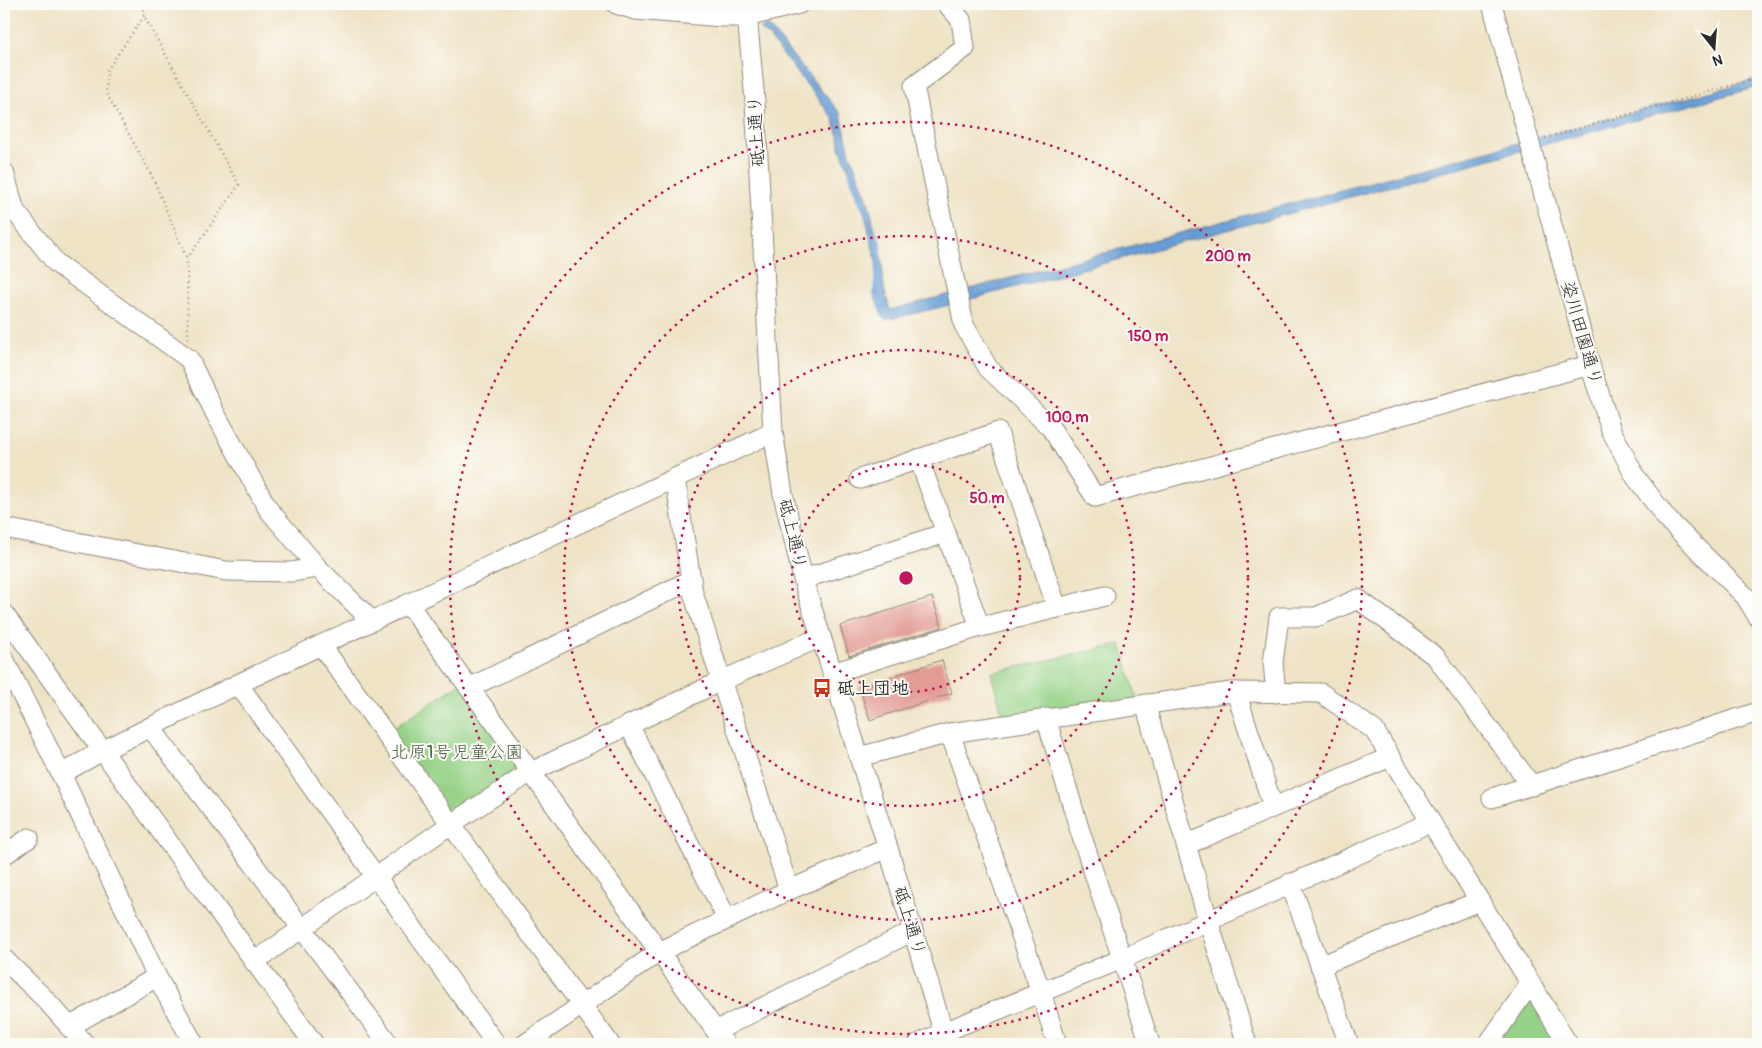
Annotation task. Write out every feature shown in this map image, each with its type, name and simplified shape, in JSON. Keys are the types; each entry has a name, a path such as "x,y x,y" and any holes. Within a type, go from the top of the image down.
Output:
{"street":[{"path":"616,4 635,10 722,17 746,10 799,4"},
{"path":"947,4 961,20 965,48 914,86 964,325 988,368 1051,428 1095,497 1590,366"},
{"name":"姿川田園通り","path":"1492,4 1590,366 1611,430 1635,476 1667,519 1744,596 1758,617"},
{"name":"砥上通り","path":"746,10 755,101 773,432 783,494 803,579 888,848 945,1038"},
{"path":"4,172 15,211 56,263 189,359 215,413 268,509 318,568 372,621"},
{"path":"61,774 102,751 238,684 773,432"},
{"path":"860,479 998,432 1058,608"},
{"path":"919,459 980,627"},
{"path":"675,478 693,593 789,890"},
{"path":"4,528 226,571 291,572 318,568"},
{"path":"803,579 946,533"},
{"path":"469,688 691,580"},
{"path":"832,673 980,627 1105,596"},
{"path":"1276,693 1273,663 1279,617 1316,617 1358,599 1436,657 1532,786"},
{"path":"408,604 721,1038 913,931"},
{"path":"4,614 314,1044"},
{"path":"254,962 376,878 450,824 531,772 721,681 821,637"},
{"path":"321,645 610,1044"},
{"path":"4,659 61,774 157,977 194,1044"},
{"path":"238,684 496,1044"},
{"path":"859,757 950,732 1145,704 1236,692 1321,694 1374,730 1568,1044"},
{"path":"1236,692 1273,807"},
{"path":"1145,704 1208,920 1247,1044"},
{"path":"1492,798 1758,712"},
{"path":"1046,718 1080,832 1150,1044"},
{"path":"629,725 727,919"},
{"path":"150,727 389,1044"},
{"path":"950,732 1041,992 1057,1044"},
{"path":"1186,844 1390,757"},
{"path":"918,1044 945,1038 1041,992 1122,959 1431,822"},
{"path":"4,855 29,838"},
{"path":"525,1044 659,952 789,890 888,848"},
{"path":"1290,883 1349,1044"},
{"path":"1320,966 1479,901"},
{"path":"4,958 46,1000 84,1044"},
{"path":"69,1027 157,977"},
{"path":"1488,1044 1530,984"}],"path":[{"path":"143,4 144,16 239,185 187,259"},
{"path":"144,16 107,70 106,94 150,174 187,259 189,359"},
{"path":"1530,142 1758,78"}],"green space":[{"path":"1121,644 1139,705 1005,724 991,673"},
{"name":"北原1号児童公園","path":"464,681 531,772 451,824 385,734"},
{"path":"1530,984 1568,1044 1488,1044"}],"water":[{"path":"766,25 841,114 850,154 868,200 882,261 884,288 890,310 1758,79 1758,87 942,307 885,320 877,292 876,262 862,202 840,148 839,137 833,118 769,37 760,30"}],"building":[{"path":"932,597 942,627 849,656 840,626"},
{"path":"942,660 952,693 870,720 859,687"}],"waterway":[{"path":"851,173 866,213"},
{"path":"875,234 880,246 879,255"},
{"path":"877,272 875,293 884,317 890,315"}],"place":[{"name":"砥上団地","path":"822,688"}]}
